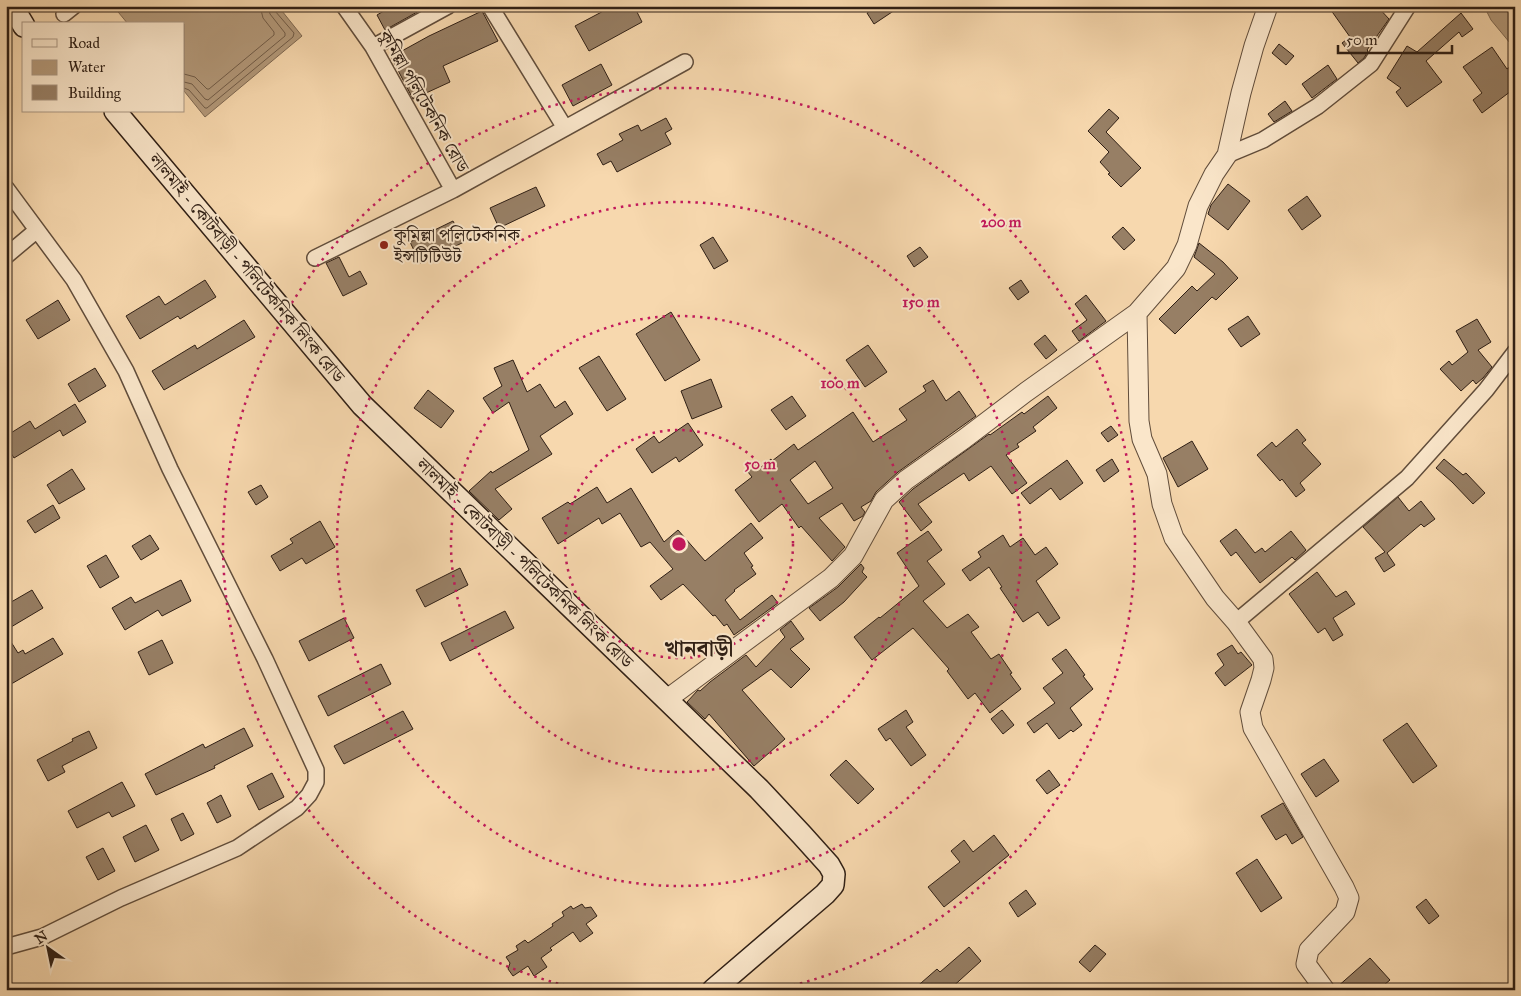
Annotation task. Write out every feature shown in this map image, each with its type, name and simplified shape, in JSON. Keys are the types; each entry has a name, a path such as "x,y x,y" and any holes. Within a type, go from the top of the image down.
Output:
{"main road":[{"path":"12,6 22,23"},
{"name":"লালমাই - কোটবাড়ী - পলিটেকনিক লিংক রোড","path":"116,112 362,405 759,789 829,865 834,874 833,885 825,894 713,990"}],"street":[{"name":"কুমিল্লা পলিটেকনিক রোড","path":"344,6 373,47 454,190"},
{"path":"373,47 448,6"},
{"path":"490,6 565,128"},
{"path":"666,700 831,578 853,556 884,500 906,480 1137,313 1176,268 1187,246 1198,206 1214,174 1227,155 1241,93 1254,46 1268,6"},
{"path":"1227,155 1263,140 1310,111 1371,64 1408,6"},
{"path":"315,258 454,190 685,62"},
{"path":"6,188 74,280 126,371 170,469 307,747 316,770 316,782 309,795 297,808 237,848 122,898 42,937 6,947"},
{"path":"6,256 37,230"},
{"path":"1137,313 1139,421 1142,439 1157,474 1162,504 1174,538 1215,598 1263,658 1262,674 1250,712 1252,728 1349,898 1345,912 1309,950 1306,964 1325,990"},
{"path":"1236,622 1407,478 1486,390 1515,352"}],"water":[{"path":"278,6 302,36 205,117 185,92 185,22 126,22 114,7"},
{"path":"1484,6 1515,6 1515,49 1491,20"}],"building":[{"path":"392,6 428,6 385,30 377,15"},
{"path":"613,6 634,6 642,22 589,51 575,26"},
{"path":"878,6 901,6 874,24 867,13"},
{"path":"1328,6 1377,6 1389,19 1367,50 1364,58 1358,63 1342,43 1350,37"},
{"path":"482,11 498,41 443,66 450,82 413,99 391,57 429,36"},
{"path":"1461,13 1473,29 1462,37 1459,32 1426,61 1442,82 1407,107 1396,92 1401,88 1387,78 1407,46 1417,52"},
{"path":"1279,44 1294,56 1286,65 1272,53"},
{"path":"1492,47 1507,69 1515,63 1515,88 1482,113 1473,100 1482,93 1463,67"},
{"path":"601,64 612,85 573,106 562,85"},
{"path":"1328,65 1337,79 1312,98 1302,84"},
{"path":"1285,101 1292,111 1274,122 1268,114"},
{"path":"1109,109 1119,118 1106,132 1141,168 1121,187 1108,174 1110,173 1100,162 1109,152 1088,131"},
{"path":"666,118 672,129 665,133 671,144 617,172 611,161 603,165 597,154 623,140 619,134 638,125 641,131"},
{"path":"1228,184 1250,201 1228,230 1208,214 1211,205"},
{"path":"536,187 545,206 499,228 490,208"},
{"path":"1307,196 1321,216 1302,230 1288,210"},
{"path":"453,221 464,242 420,263 410,242"},
{"path":"1123,227 1135,240 1124,250 1112,237"},
{"path":"713,237 728,261 714,269 700,245"},
{"path":"1199,243 1223,262 1238,278 1216,300 1212,297 1175,334 1159,319 1192,286 1197,291 1215,274 1194,257"},
{"path":"920,247 928,257 914,267 907,256"},
{"path":"339,257 349,277 360,271 367,284 343,296 326,263"},
{"path":"205,280 216,297 180,319 178,316 140,339 126,316 159,296 165,305"},
{"path":"1021,280 1029,292 1018,300 1009,288"},
{"path":"1086,295 1106,321 1079,341 1072,331 1087,320 1075,304"},
{"path":"58,300 70,320 38,339 26,320"},
{"path":"671,312 700,360 665,381 636,334"},
{"path":"1248,316 1260,334 1241,347 1228,329"},
{"path":"1477,319 1491,342 1478,350 1492,367 1476,384 1473,380 1461,391 1440,369 1449,361 1452,365 1468,352 1456,331"},
{"path":"244,320 255,337 164,390 152,371 195,345 197,349"},
{"path":"1045,335 1057,350 1046,359 1034,344"},
{"path":"868,345 887,372 865,387 846,360"},
{"path":"599,356 626,399 607,411 579,368"},
{"path":"513,360 527,392 540,384 555,408 565,401 573,414 540,436 552,454 495,489 512,509 499,520 469,491 491,471 492,473 529,450 509,402 493,413 483,398 502,386 494,368"},
{"path":"95,368 106,386 79,402 68,384"},
{"path":"711,379 722,407 692,419 681,391"},
{"path":"933,380 946,401 959,391 976,416 898,472 876,492 871,501 861,507 865,512 863,516 854,521 842,503 819,518 845,547 832,561 801,526 799,528 782,504 759,522 735,490 752,477 748,472 759,463 761,467 794,444 798,450 853,412 873,442 907,420 899,409 926,391 923,386","holes":["815,461 833,488 808,504 790,480"]},
{"path":"428,390 454,411 441,428 414,408"},
{"path":"792,396 806,416 786,430 771,410"},
{"path":"1048,396 1057,408 1033,427 1036,431 1017,444 1019,447 1006,455 1027,483 1012,494 991,466 969,481 964,473 918,504 932,522 921,531 899,502 913,489 989,434 1022,412 1024,414"},
{"path":"75,404 86,422 63,436 60,430 14,458 6,445 6,436 30,421 35,429"},
{"path":"688,423 703,445 679,462 676,457 652,473 636,449 654,436 659,443"},
{"path":"1111,426 1118,435 1108,442 1101,433"},
{"path":"1297,429 1306,440 1302,443 1321,464 1300,483 1305,490 1296,497 1282,479 1280,481 1257,455 1272,442 1276,447"},
{"path":"1192,441 1208,469 1178,487 1163,458"},
{"path":"1112,459 1119,471 1104,482 1096,470"},
{"path":"1444,459 1463,475 1466,473 1485,493 1473,504 1436,468"},
{"path":"1067,460 1083,483 1060,500 1051,488 1030,504 1021,493"},
{"path":"72,469 85,489 59,504 47,485"},
{"path":"261,485 268,497 256,505 248,492"},
{"path":"597,487 607,503 631,488 664,542 678,530 705,561 751,523 763,538 744,553 756,574 734,590 725,600 740,620 772,595 778,603 734,635 727,624 724,626 715,615 713,616 683,584 661,600 650,586 673,569 650,542 641,547 620,513 602,524 599,518 558,544 542,518 568,502 570,504"},
{"path":"1398,497 1409,511 1421,501 1435,519 1424,527 1421,524 1387,553 1395,565 1384,572 1375,558 1385,552 1363,527"},
{"path":"53,505 60,518 35,533 27,521"},
{"path":"320,521 335,547 306,564 302,558 280,571 271,556 293,543 290,539"},
{"path":"1236,529 1255,553 1262,548 1265,552 1291,531 1306,550 1295,560 1292,557 1260,583 1236,552 1231,556 1220,541"},
{"path":"928,531 942,550 927,561 945,584 923,601 947,628 968,614 979,627 971,632 991,659 999,654 1021,689 990,713 975,693 968,699 947,671 949,669 913,628 872,660 854,637 919,586 897,553"},
{"path":"150,535 159,549 141,560 132,546"},
{"path":"1003,535 1010,547 1023,538 1035,555 1046,547 1058,564 1036,581 1060,618 1048,626 1038,612 1023,622 1000,588 1002,587 989,567 970,581 962,570 981,557 978,552"},
{"path":"106,555 119,577 100,588 87,566"},
{"path":"861,564 864,568 862,572 867,577 844,602 820,621 809,608 838,587"},
{"path":"460,568 468,585 425,607 416,590"},
{"path":"1317,572 1336,597 1346,591 1355,604 1333,618 1343,635 1333,641 1325,628 1318,633 1289,594"},
{"path":"181,580 191,601 162,616 158,610 125,630 112,608 131,597 135,603"},
{"path":"32,590 43,608 6,630 6,605"},
{"path":"505,611 514,628 450,661 441,643"},
{"path":"344,618 354,638 309,661 299,641"},
{"path":"791,621 804,639 790,649 810,669 791,688 771,669 742,690 785,739 754,766 709,714 705,719 687,702 698,690 700,691 746,655 756,667 785,637 780,630"},
{"path":"6,634 18,653 23,650 25,654 53,638 63,654 6,687"},
{"path":"162,640 173,663 149,675 138,652"},
{"path":"1232,645 1238,654 1241,652 1252,665 1225,686 1215,673 1224,665 1217,654"},
{"path":"1066,649 1093,689 1070,708 1082,725 1059,739 1047,723 1034,733 1027,723 1055,703 1043,688 1063,673 1052,659"},
{"path":"381,664 391,684 328,716 318,696"},
{"path":"906,710 913,722 906,727 926,755 911,766 890,738 886,741 878,729"},
{"path":"1002,710 1014,725 1003,734 991,719"},
{"path":"403,711 413,729 344,764 334,746"},
{"path":"1407,723 1437,766 1413,783 1383,740"},
{"path":"244,728 253,746 214,766 215,768 156,795 145,774 203,744 205,748"},
{"path":"89,731 97,748 62,766 65,772 48,781 37,760"},
{"path":"1324,759 1339,781 1316,797 1301,774"},
{"path":"846,760 874,789 858,804 830,775"},
{"path":"1049,770 1060,785 1047,794 1036,780"},
{"path":"272,773 284,797 259,810 247,786"},
{"path":"122,782 135,806 112,817 109,812 77,828 68,811"},
{"path":"221,795 231,816 217,823 207,803"},
{"path":"1283,803 1303,837 1292,844 1286,834 1276,840 1261,816"},
{"path":"183,813 194,834 181,841 171,819"},
{"path":"146,825 159,850 135,862 123,837"},
{"path":"994,835 1009,855 944,907 928,887 960,862 951,851 964,840 973,852"},
{"path":"103,848 115,871 98,880 86,857"},
{"path":"1257,859 1282,898 1261,912 1236,873"},
{"path":"1026,890 1036,904 1018,917 1009,903"},
{"path":"1426,899 1439,916 1429,924 1416,907"},
{"path":"582,904 585,908 591,907 597,916 586,924 593,933 580,942 573,932 550,948 552,950 541,958 547,967 534,976 528,966 513,976 508,969 510,963 506,957 518,950 516,946 525,940 528,943 553,926 552,924 564,916 562,912 571,906 573,909"},
{"path":"1095,945 1106,954 1090,972 1079,962"},
{"path":"969,947 981,961 949,990 913,990 937,969 940,972"},
{"path":"1370,958 1390,980 1378,990 1336,990 1336,988"}],"place":[{"name":"কুমিল্লা পলিটেকনিক ইন্সটিটিউট","path":"384,245"}],"district":[{"name":"খানবাড়ী","path":"699,648"}]}
